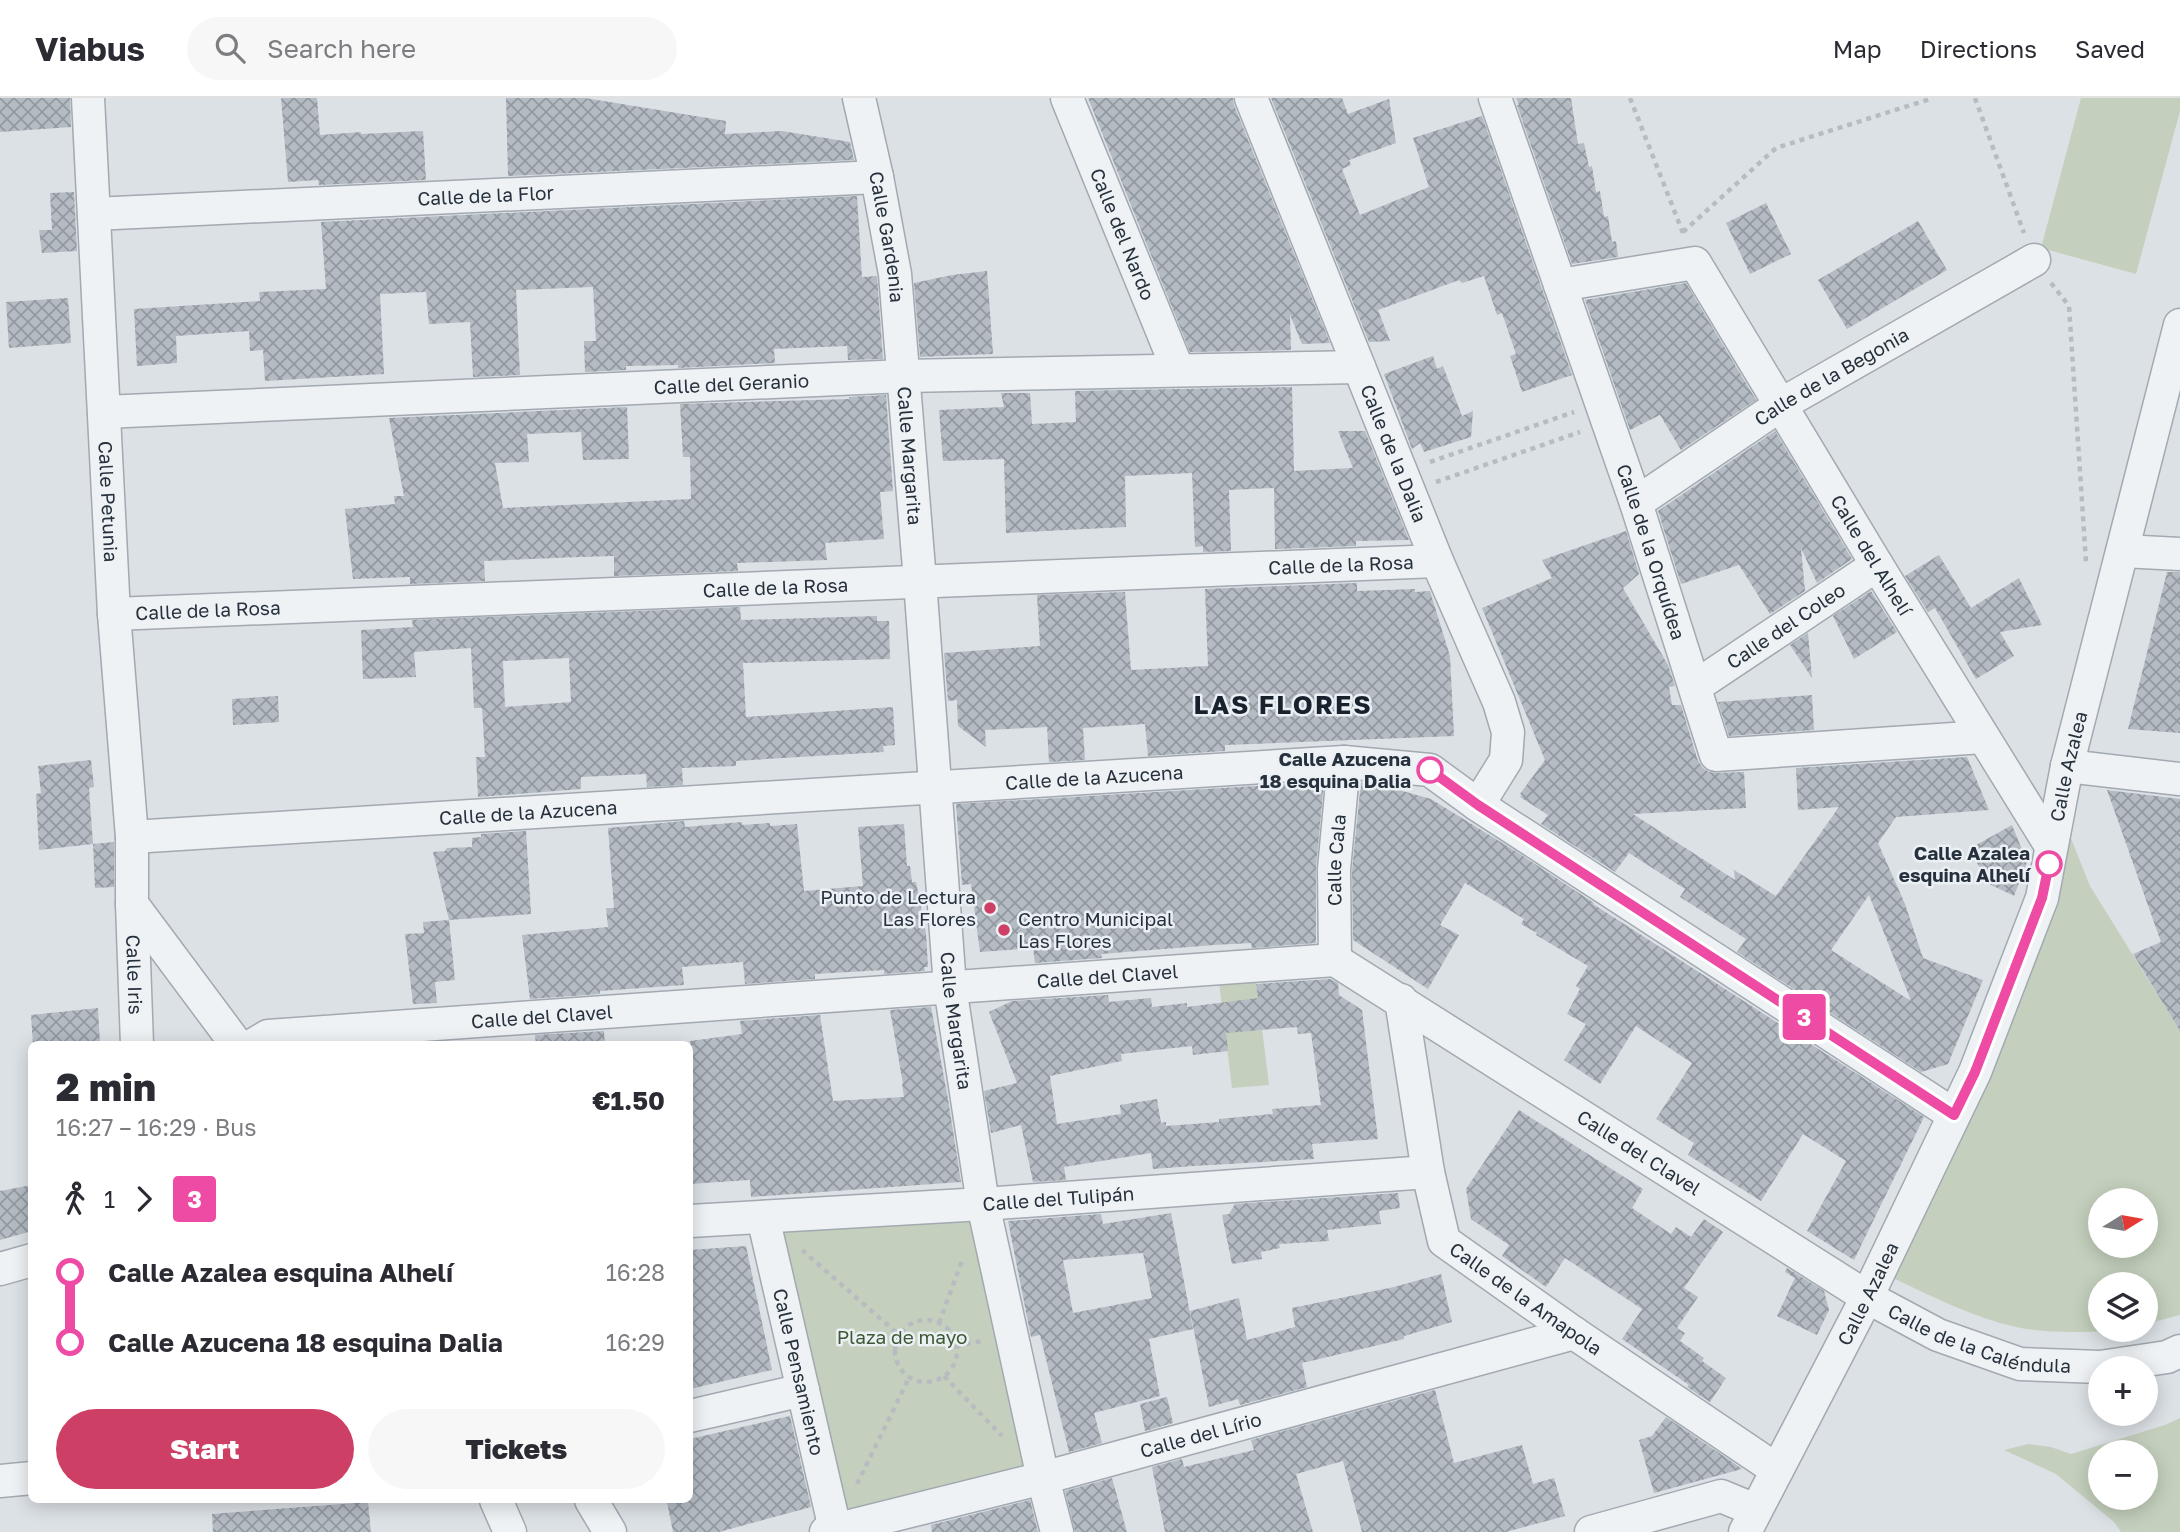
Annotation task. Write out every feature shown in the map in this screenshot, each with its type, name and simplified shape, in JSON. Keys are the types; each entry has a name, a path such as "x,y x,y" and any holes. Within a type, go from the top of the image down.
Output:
{"street":[{"name":"Calle Petunia","path":"88,98 114,614 132,837 132,904"},
{"name":"Calle Gardenia","path":"859,98 895,274 904,376"},
{"name":"Calle del Nardo","path":"1067,98 1178,370"},
{"name":"Calle de la Dalia","path":"1251,98 1437,561 1499,702 1507,732 1506,760 1478,805"},
{"name":"Calle de la Orquídea","path":"1495,98 1636,503 1716,755 1983,737"},
{"name":"Calle de la Flor","path":"94,214 877,177"},
{"name":"Calle de la Begonia","path":"1636,503 1782,404 2034,260"},
{"path":"1560,285 1695,263"},
{"name":"Calle del Alhelí","path":"1695,263 2051,846"},
{"name":"Calle Azalea","path":"1750,1521 1867,1297 1975,1072 2042,898 2067,766 2180,325"},
{"name":"Calle del Geranio","path":"104,412 904,376 1359,368"},
{"name":"Calle Margarita","path":"904,376 950,987 983,1204 1057,1532"},
{"path":"2123,551 2180,554"},
{"name":"Calle de la Rosa","path":"114,614 1437,561"},
{"name":"Calle del Coleo","path":"1696,686 1877,565"},
{"name":"Calle de la Azucena","path":"132,837 1344,762 1430,770 1478,805 1954,1115"},
{"name":"Calle Cala","path":"1335,960 1334,869 1344,762"},
{"path":"2067,766 2180,779"},
{"path":"132,904 234,1041"},
{"name":"Calle Iris","path":"132,904 137,1041"},
{"name":"Calle del Clavel","path":"260,1041 268,1036 1335,960 1867,1297"},
{"name":"Calle de la Amapola","path":"1401,1000 1429,1172 1444,1241 1574,1333 1777,1470"},
{"name":"Calle del Tulipán","path":"693,1221 983,1204 1429,1172"},
{"name":"Calle Pensamiento","path":"763,1217 803,1390 830,1531"},
{"path":"0,1269 28,1261"},
{"name":"Calle de la Caléndula","path":"1867,1297 1938,1335 2020,1364 2099,1367 2167,1357 2180,1351"},
{"name":"Calle del Lírio","path":"830,1531 1043,1478 1574,1333"},
{"path":"693,1415 803,1390"},
{"path":"0,1481 28,1478"},
{"path":"1591,1532 1721,1496 1750,1521"},
{"path":"497,1503 510,1532"},
{"path":"593,1503 610,1532"}],"path":[{"path":"1630,98 1695,263"},
{"path":"1683,232 1776,148 1933,98"},
{"path":"1975,98 2034,260 2069,306 2087,582 2112,593"},
{"path":"1405,482 1604,412"},
{"path":"1405,482 1604,412"},
{"path":"763,1217 899,1335"},
{"path":"939,1323 966,1252"},
{"path":"928,1320 939,1323 948,1329 955,1341 957,1354 953,1366 944,1376 933,1381 920,1382 900,1369 895,1357 895,1345 906,1326 928,1320"},
{"path":"944,1376 1007,1441"},
{"path":"830,1531 909,1377"}],"green space":[{"path":"2081,98 2180,98 2180,111 2136,274 2041,248"},
{"path":"2070,836 2090,886 2180,1031 2180,1315 2158,1321 2158,1272 2088,1272 2088,1332 2040,1331 2000,1323 1937,1299 1891,1277"},
{"path":"1256,980 1269,1085 1232,1088 1219,982"},
{"name":"Plaza de mayo","path":"983,1204 1043,1478 835,1529 763,1217"},
{"path":"2180,1418 2180,1532 2121,1532 2100,1510 2158,1510 2158,1440 2116,1440"},
{"path":"2028,1444 2051,1447 2071,1454 2088,1449 2088,1500 2056,1474 2004,1450"}],"building":[{"path":"0,98 70,98 71,127 0,132"},
{"path":"281,98 317,98 320,135 423,131 426,180 319,185 318,180 288,182"},
{"path":"506,98 585,98 726,121 725,134 782,131 850,142 854,160 508,176"},
{"path":"1088,98 1233,98 1330,343 1302,344 1290,315 1291,350 1190,352"},
{"path":"1271,98 1342,98 1348,114 1389,99 1396,143 1349,160 1351,165 1342,169 1360,215 1429,187 1413,138 1482,116 1572,375 1522,392 1510,356 1516,354 1502,313 1497,315 1484,276 1462,283 1459,280 1378,310 1390,341 1369,342"},
{"path":"1516,98 1571,98 1578,144 1584,143 1589,167 1592,166 1596,192 1600,191 1604,217 1608,216 1612,242 1616,241 1618,257 1572,264"},
{"path":"74,192 77,251 42,253 39,230 52,230 50,193"},
{"path":"857,196 862,277 877,276 883,359 848,360 847,346 774,349 775,363 678,368 678,365 626,366 626,370 585,372 584,341 596,341 593,287 516,290 520,375 473,377 470,322 429,324 426,292 380,294 384,374 265,381 263,350 250,351 249,331 176,336 177,363 137,366 134,309 260,301 259,292 326,289 321,222"},
{"path":"1766,203 1791,254 1750,274 1726,223"},
{"path":"1918,221 1947,270 1847,329 1818,280"},
{"path":"987,271 993,354 920,357 914,283"},
{"path":"1686,283 1756,400 1681,450 1660,415 1630,430 1585,300"},
{"path":"68,298 71,343 9,348 6,302"},
{"path":"1433,356 1437,369 1443,366 1462,416 1473,411 1471,437 1424,452 1420,443 1412,449 1384,374"},
{"path":"1292,387 1294,471 1353,468 1338,431 1365,431 1409,540 1356,541 1356,546 1275,549 1274,488 1229,490 1231,551 1203,552 1203,546 1195,547 1192,473 1125,476 1126,527 1006,533 1004,459 943,461 939,410 1004,407 1001,393 1030,393 1032,424 1076,422 1075,391"},
{"path":"886,395 893,491 880,492 884,539 825,543 827,560 737,563 738,571 614,576 614,556 579,557 484,561 485,581 410,584 410,577 353,579 345,509 395,504 394,496 404,496 389,418 627,407 629,459 583,460 581,432 527,434 529,462 495,463 503,508 691,499 690,457 683,457 680,404 849,399"},
{"path":"1775,431 1852,559 1817,583 1801,548 1805,591 1770,614 1739,565 1681,584 1658,511"},
{"path":"1626,531 1639,574 1623,588 1668,665 1675,686 1669,687 1672,705 1681,705 1698,761 1703,768 1717,773 1744,772 1746,808 1633,814 1735,880 1734,870 1776,896 1839,807 1798,810 1796,768 1967,757 1989,810 1896,817 1878,843 1905,904 1923,958 1983,980 1948,1064 1921,1072 1737,952 1746,939 1680,897 1685,889 1629,853 1615,872 1541,824 1548,815 1520,797 1520,794 1545,760 1482,608 1552,578 1542,560","holes":["1869,895 1911,1001 1831,950"]},
{"path":"1939,555 1971,608 2019,578 2042,625 2000,632 2014,656 1976,679 1935,608 1928,612 1905,576"},
{"path":"2167,572 2180,572 2180,733 2128,729"},
{"path":"1357,583 1357,591 1430,591 1450,656 1454,736 1225,745 1225,751 1148,756 1145,724 1083,728 1085,760 1049,762 1047,727 985,730 986,747 958,726 957,700 948,701 944,653 1040,646 1037,595 1125,592 1131,670 1208,666 1205,589"},
{"path":"1871,591 1897,632 1854,659 1833,616"},
{"path":"740,607 741,620 877,616 877,621 889,621 890,659 743,663 746,717 893,707 895,745 883,746 884,752 736,761 736,766 682,768 683,785 647,787 646,774 581,777 581,789 478,797 476,757 485,757 482,708 474,708 471,648 414,652 416,677 363,679 361,630 413,627 412,620","holes":["569,658 571,702 505,707 503,661"]},
{"path":"1808,633 1812,678 1790,645"},
{"path":"1812,695 1814,730 1729,736 1718,702"},
{"path":"278,696 279,722 233,725 232,699"},
{"path":"91,760 94,787 89,788 93,844 39,850 36,794 41,793 38,766"},
{"path":"1324,782 1316,867 1316,943 1252,948 1251,943 1214,945 1101,954 1102,958 1035,963 1033,948 980,952 971,884 962,885 956,804"},
{"path":"1361,782 1431,799 1924,1117 1854,1260 1807,1231 1846,1161 1803,1134 1761,1201 1688,1155 1694,1143 1656,1119 1692,1063 1636,1026 1600,1084 1564,1060 1586,1024 1567,1014 1580,989 1576,986 1588,966 1521,924 1524,919 1465,883 1440,925 1459,935 1428,989 1353,940 1352,870"},
{"path":"2107,790 2180,799 2180,1031 2133,954 2161,942"},
{"path":"684,821 685,827 742,822 742,825 797,824 804,891 863,886 858,827 904,824 907,866 910,866 912,882 916,882 926,933 928,967 924,967 925,971 884,974 884,970 815,974 815,979 745,984 743,962 682,967 684,985 530,999 522,935 608,927 606,908 614,908 608,828"},
{"path":"2012,825 2027,862 2014,896 1989,884 1969,849"},
{"path":"526,831 531,914 449,920 433,852 445,851 447,848 472,847 472,838 481,837 481,834"},
{"path":"114,842 114,887 95,888 93,844"},
{"path":"449,920 455,980 435,982 437,1003 413,1004 405,934 424,933 423,922"},
{"path":"1330,979 1338,983 1339,995 1362,1010 1378,1139 1312,1144 1314,1159 1153,1169 1151,1153 1064,1167 1066,1180 1033,1182 1021,1125 991,1133 984,1091 1017,1083 989,1012 1012,1001 1108,995 1109,1002 1151,998 1152,1007 1187,1003 1187,1007 1258,998 1256,984","holes":["1297,1027 1298,1034 1311,1033 1321,1105 1272,1109 1273,1114 1219,1119 1219,1122 1166,1126 1166,1122 1161,1123 1157,1099 1120,1105 1121,1114 1057,1124 1050,1076 1122,1061 1121,1054 1192,1046 1193,1055 1228,1051 1226,1033"]},
{"path":"931,1007 961,1182 751,1197 750,1180 693,1184 693,1041 690,1041 742,1034 740,1021 820,1015 833,1101 904,1097 890,1010"},
{"path":"98,1008 100,1041 33,1041 31,1015"},
{"path":"604,1031 605,1041 536,1041 535,1035"},
{"path":"1519,1110 1643,1189 1632,1208 1671,1234 1676,1227 1691,1237 1704,1219 1723,1232 1684,1288 1698,1297 1677,1328 1685,1333 1680,1341 1726,1378 1710,1402 1622,1339 1642,1309 1565,1258 1546,1287 1502,1256 1509,1245 1471,1219 1466,1189"},
{"path":"28,1186 28,1232 0,1240 0,1191"},
{"path":"1398,1193 1400,1208 1379,1211 1381,1224 1327,1230 1329,1241 1279,1244 1280,1248 1261,1252 1262,1259 1232,1264 1222,1215 1229,1214 1235,1204"},
{"path":"1171,1213 1193,1329 1149,1339 1160,1396 1094,1413 1102,1443 1069,1452 1040,1335 1031,1337 1008,1221 1101,1214 1103,1224","holes":["1143,1253 1152,1298 1073,1313 1063,1260"]},
{"path":"746,1246 772,1370 693,1388 693,1250"},
{"path":"1787,1268 1824,1291 1829,1310 1817,1335 1777,1316 1795,1278 1785,1272"},
{"path":"1441,1274 1452,1322 1404,1336 1404,1339 1302,1363 1307,1387 1240,1405 1238,1399 1209,1407 1190,1311 1239,1298 1247,1340 1295,1327 1292,1308 1394,1287"},
{"path":"1435,1390 1454,1463 1522,1445 1533,1484 1554,1478 1565,1516 1506,1532 1362,1532 1343,1461 1296,1474 1313,1532 1165,1532 1152,1467 1182,1459 1184,1467 1254,1450 1251,1440"},
{"path":"1167,1397 1173,1423 1145,1431 1140,1404"},
{"path":"790,1416 811,1507 719,1532 673,1532 667,1503 693,1503 693,1438"},
{"path":"1666,1417 1742,1469 1654,1493 1639,1440 1652,1436"},
{"path":"1112,1478 1127,1532 1075,1532 1065,1491"},
{"path":"1030,1500 1038,1532 932,1532 931,1525"},
{"path":"368,1503 371,1532 213,1532 212,1514"}],"bus line":[{"name":"3","path":"1430,770 1478,805 1954,1115 1975,1072 2042,898 2049,864"}],"place":[{"name":"Calle Azucena 18 esquina Dalia","path":"1430,770"},
{"name":"Calle Azalea esquina Alhelí","path":"2049,864"},
{"name":"Punto de Lectura Las Flores","path":"990,908"},
{"name":"Centro Municipal Las Flores","path":"1004,930"}],"district":[{"name":"LAS FLORES","path":"1283,705"}]}
